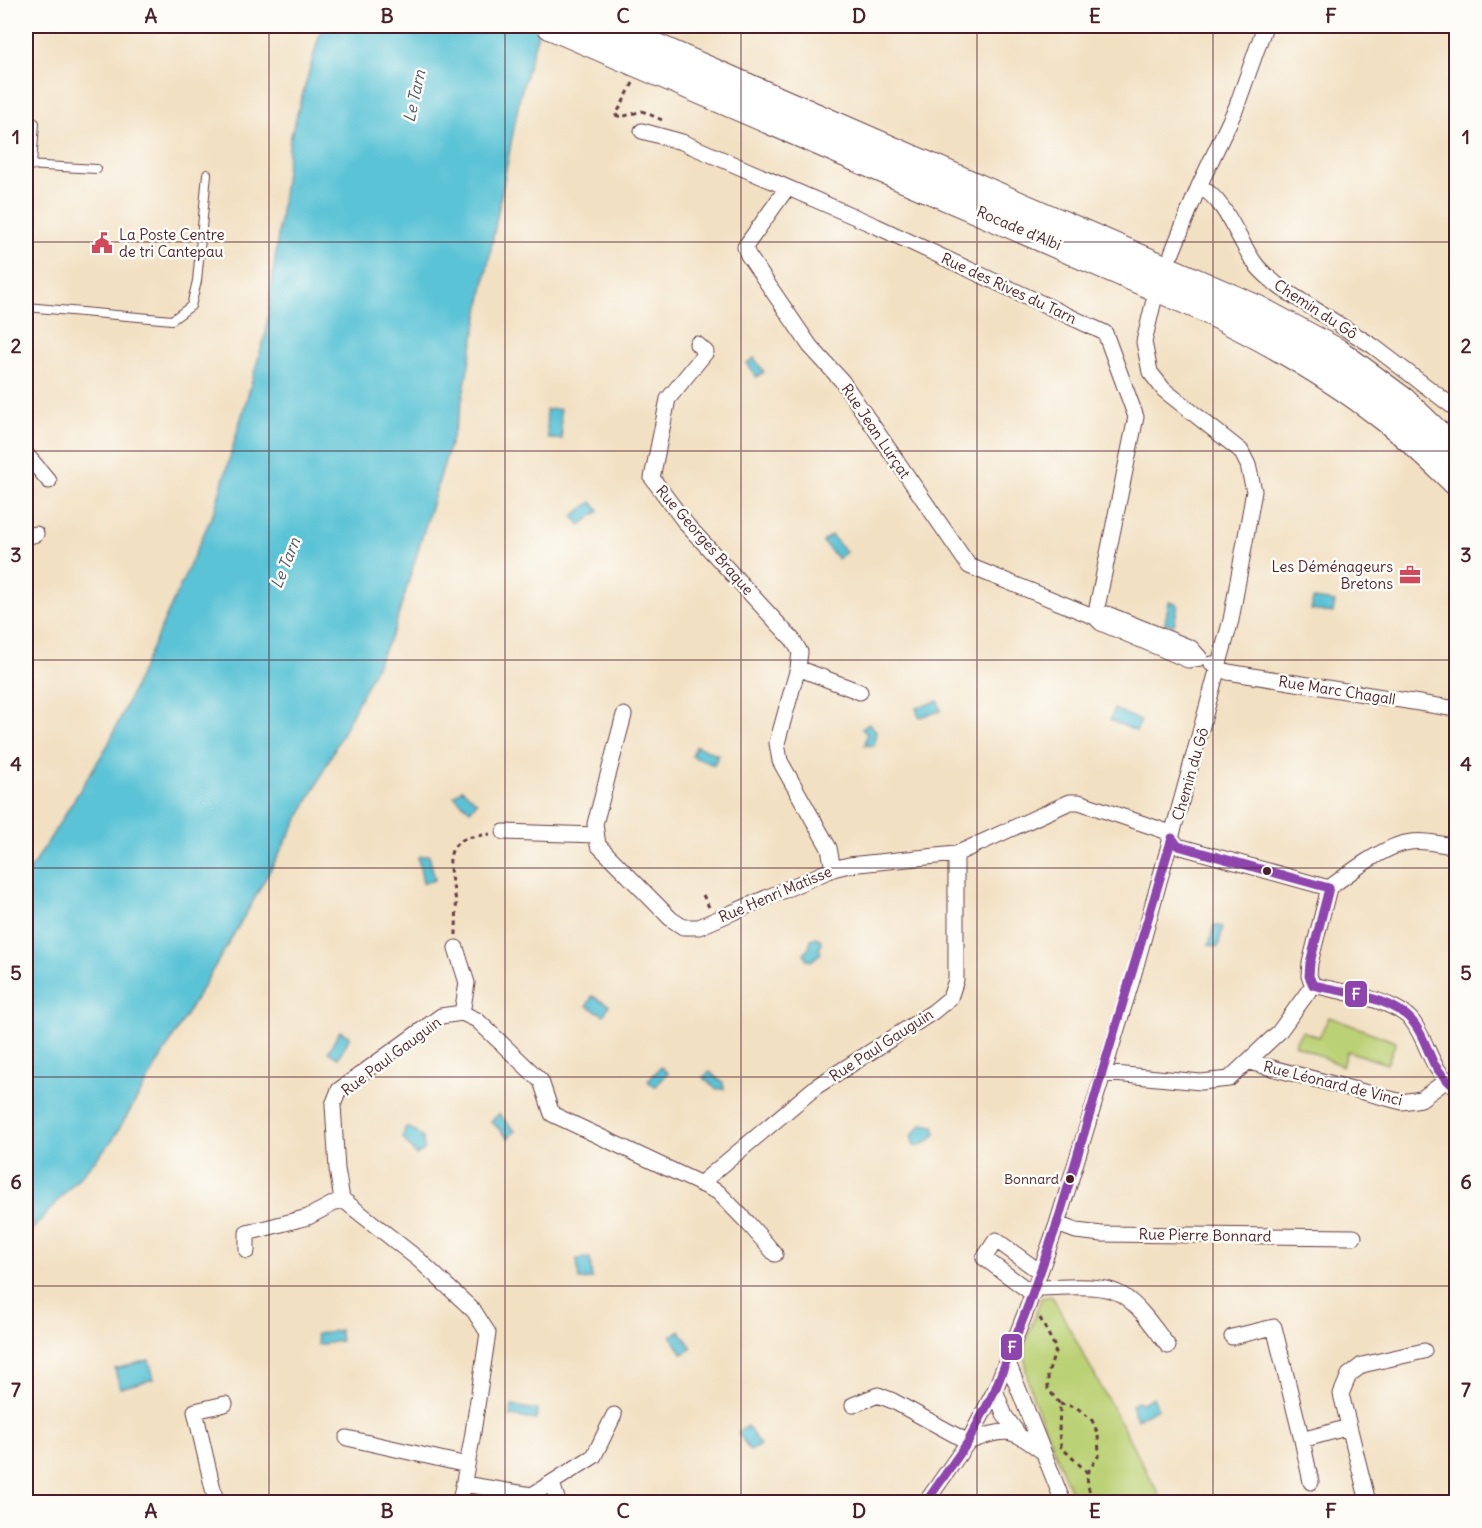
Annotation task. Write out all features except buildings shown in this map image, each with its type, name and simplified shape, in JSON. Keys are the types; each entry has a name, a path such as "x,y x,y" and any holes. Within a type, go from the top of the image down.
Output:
{"highway":[{"name":"Rocade d'Albi","path":"551,26 632,48 1257,309 1337,352 1403,401 1456,452"},
{"name":"Rocade d'Albi","path":"607,26 632,48 1250,330 1326,376 1384,417 1456,482"}],"street":[{"path":"1172,253 1199,186 1236,108 1265,26"},
{"name":"Rue des Rives du Tarn","path":"642,131 682,142 876,226 1105,333 1136,417 1095,617"},
{"name":"Chemin du Gô","path":"1199,186 1212,194 1265,275 1281,288 1399,364 1456,409"},
{"name":"Rue Jean Lurçat","path":"787,188 745,247 748,255 810,346 842,381 969,566 1095,617 1101,624 1188,660 1200,658 1219,667"},
{"name":"Chemin du Gô","path":"926,1503 968,1442 995,1390 1057,1224 1172,838 1232,620 1254,491 1248,465 1241,451 1164,390 1150,372 1144,342 1154,300"},
{"name":"Rue Georges Braque","path":"697,344 706,352 668,399 652,478 687,525 793,640 800,652 798,668 777,743 778,752 780,761 829,848 833,869"},
{"path":"26,454 49,481"},
{"name":"Rue Marc Chagall","path":"1219,667 1228,672 1456,709"},
{"path":"798,668 860,692"},
{"path":"504,832 596,835 595,824 624,715"},
{"name":"Rue Henri Matisse","path":"596,835 598,845 646,896 683,927 699,927 833,869 849,865 956,854 1070,802 1079,802 1165,831 1178,846 1329,888"},
{"path":"1313,985 1309,976 1310,963 1329,888 1353,870 1395,846 1406,843 1432,843 1456,847"},
{"name":"Rue Paul Gauguin","path":"700,1184 817,1086 933,1012 950,998 956,980 956,854"},
{"path":"456,948 467,983 462,1013 477,1020 541,1082 552,1114 718,1192 775,1254"},
{"name":"Rue Léonard de Vinci","path":"1103,1073 1202,1082 1229,1079 1280,1032 1313,985 1385,1004 1407,1016 1440,1074 1452,1084 1421,1099 1402,1102 1249,1062"},
{"name":"Rue Paul Gauguin","path":"342,1199 337,1169 333,1105 339,1090 441,1016 462,1013"},
{"path":"247,1251 247,1233 308,1217 342,1199 418,1259 474,1311 488,1333 460,1503"},
{"name":"Rue Pierre Bonnard","path":"1057,1224 1076,1231 1102,1234 1354,1237"},
{"path":"1040,1272 996,1240 984,1258 1032,1296 1098,1287 1120,1293 1138,1308 1168,1346"},
{"path":"1232,1337 1274,1328 1311,1482"},
{"path":"1368,1503 1341,1394 1349,1375 1362,1365 1424,1351"},
{"path":"1006,1360 1063,1503"},
{"path":"995,1390 1005,1416 1018,1434 1042,1452"},
{"path":"853,1405 878,1395 968,1442 997,1432 1018,1434"},
{"path":"216,1503 195,1411 225,1404"},
{"path":"464,1484 532,1495 594,1456 614,1415"},
{"path":"1302,1440 1349,1427"},
{"path":"346,1438 468,1465"},
{"path":"552,1483 558,1503"}],"lane":[{"path":"26,119 35,123 29,165 97,169"},
{"path":"26,307 172,320 191,306 197,281 207,174"}],"path":[{"path":"456,948 456,904 451,871 451,851 458,843 467,839 504,832"},
{"path":"703,895 712,911"},
{"path":"1032,1296 1035,1311 1045,1325 1056,1349 1048,1374 1048,1389 1060,1404 1061,1447 1086,1471 1091,1503"},
{"path":"1060,1404 1076,1407 1084,1413 1092,1420 1098,1434 1099,1455 1086,1475"},
{"path":"1079,1503 1090,1497"}],"green space":[{"path":"1329,1017 1396,1042 1387,1064 1347,1051 1342,1066 1294,1044 1302,1031 1319,1037"},
{"path":"1052,1296 1163,1502 1075,1502 1033,1398 1026,1371 1025,1345 1041,1298"}],"water":[{"name":"Le Tarn","path":"322,26 540,26 520,96 460,411 394,630 315,788 251,905 112,1141 26,1236 26,877 108,745 215,509 266,332 290,139"},
{"path":"754,358 764,372 756,377 747,363"},
{"path":"560,409 562,439 548,439 546,410"},
{"path":"592,502 599,511 580,525 573,516"},
{"path":"831,535 846,552 838,559 823,542"},
{"path":"1313,599 1335,602 1333,613 1311,610"},
{"path":"1169,602 1178,604 1174,625 1165,623"},
{"path":"938,701 941,711 919,717 916,708"},
{"path":"1114,709 1141,721 1136,731 1110,720"},
{"path":"869,723 876,731 874,746 865,745 867,734 862,729"},
{"path":"696,746 718,755 714,765 692,756"},
{"path":"462,789 477,802 470,810 454,796"},
{"path":"429,855 435,880 423,883 418,857"},
{"path":"1214,925 1223,927 1218,947 1209,945"},
{"path":"816,937 821,940 822,944 819,949 821,953 811,961 807,960 804,953 809,948 811,939"},
{"path":"592,996 609,1005 604,1015 587,1006"},
{"path":"340,1031 350,1037 338,1058 328,1052"},
{"path":"661,1067 668,1073 655,1087 648,1081"},
{"path":"710,1072 723,1083 724,1089 716,1089 703,1077"},
{"path":"499,1114 515,1131 508,1138 491,1121"},
{"path":"923,1124 934,1126 936,1134 932,1139 920,1145 914,1145 911,1136"},
{"path":"405,1128 410,1128 423,1138 424,1150 416,1155 403,1138"},
{"path":"590,1258 592,1279 579,1280 577,1259"},
{"path":"339,1330 341,1341 318,1345 316,1334"},
{"path":"680,1331 692,1348 683,1354 671,1336"},
{"path":"149,1360 154,1379 120,1388 115,1369"},
{"path":"1153,1397 1158,1408 1137,1419 1131,1406 1137,1401 1142,1403"},
{"path":"512,1406 537,1410 536,1420 510,1416"},
{"path":"747,1426 760,1445 750,1451 738,1433"}],"transit line":[{"name":"F","path":"1172,838 1178,846 1329,888"},
{"name":"F","path":"926,1502 968,1442 995,1390 1028,1306 1057,1224 1172,838"},
{"name":"F","path":"1329,888 1310,963 1309,976 1313,985 1380,1001 1404,1014 1420,1032 1436,1067 1456,1088"}],"place":[{"name":"La Poste Centre de tri Cantepau","path":"102,243"},
{"name":"Les Déménageurs Bretons","path":"1410,575"},
{"name":"Bonnard","path":"1070,1179"}]}
